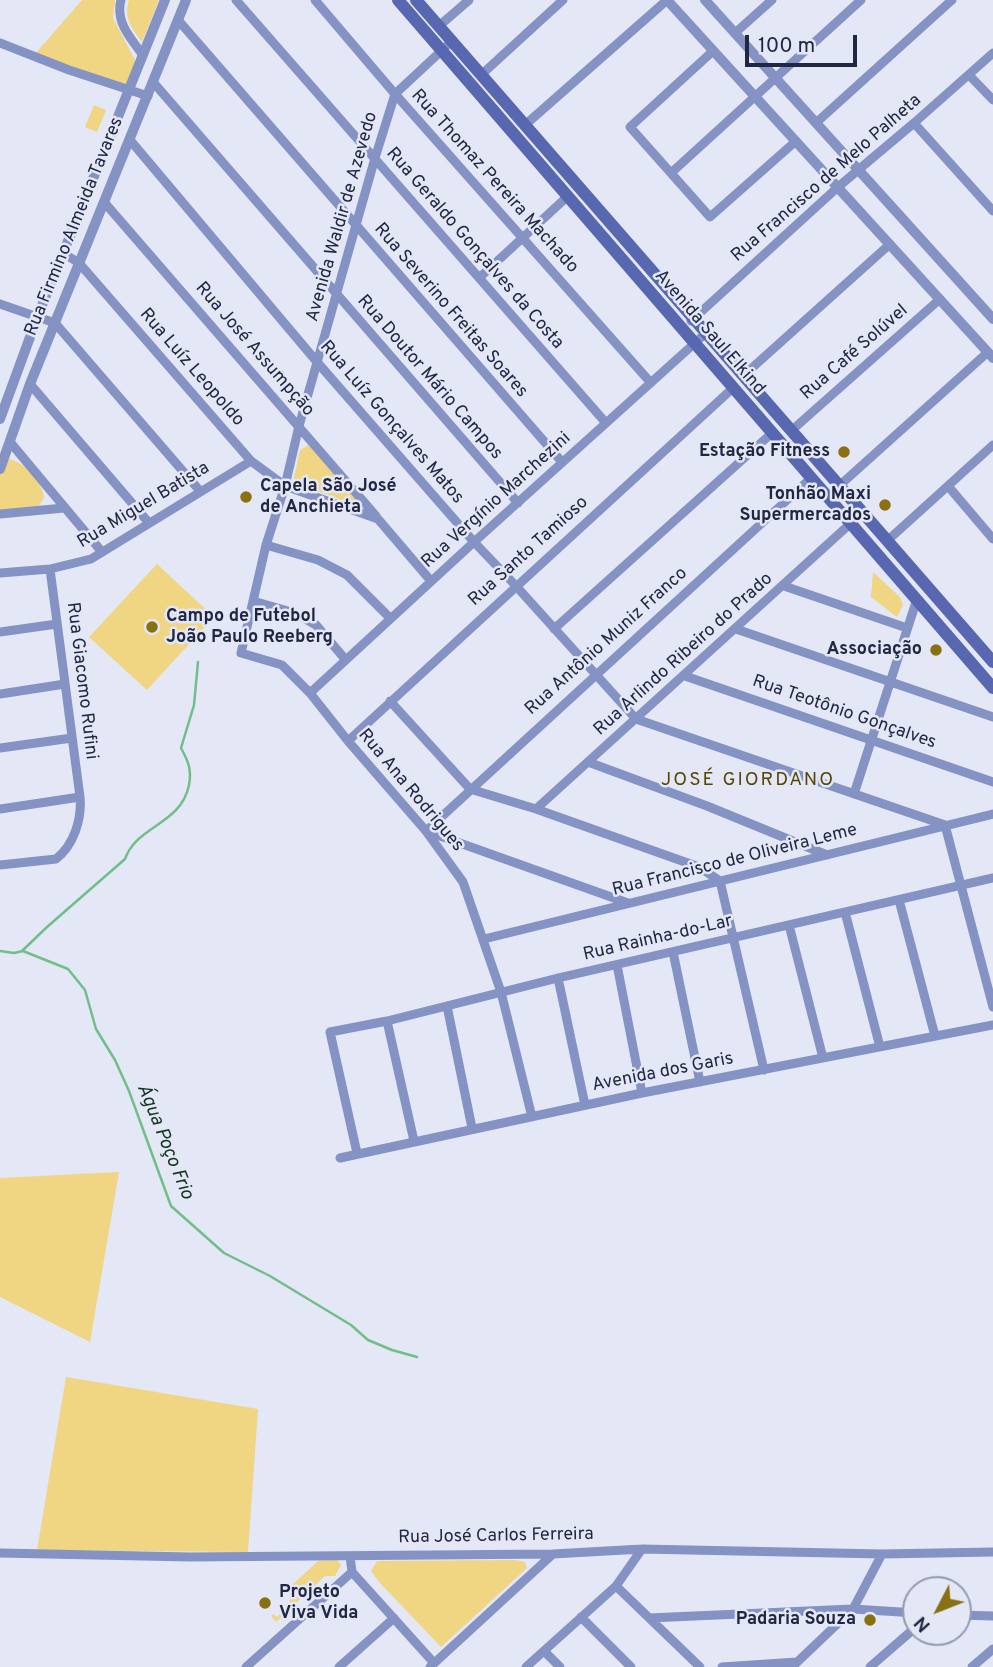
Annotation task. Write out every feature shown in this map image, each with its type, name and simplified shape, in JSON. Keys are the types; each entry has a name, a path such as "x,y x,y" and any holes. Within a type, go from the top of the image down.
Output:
{"main road":[{"name":"Avenida Saul Elkind","path":"398,0 993,688"},
{"name":"Avenida Saul Elkind","path":"416,0 993,663"},
{"path":"530,153 541,144"}],"street":[{"path":"121,0 119,16 143,55"},
{"name":"Rua Firmino Almeida Tavares","path":"0,419 37,318 166,0"},
{"name":"Rua Firmino Almeida Tavares","path":"0,469 30,384 186,0"},
{"name":"Rua Geraldo Gonçalves da Costa","path":"236,0 606,423"},
{"name":"Rua Thomaz Pereira Machado","path":"315,0 651,383"},
{"path":"439,26 469,0"},
{"path":"481,75 563,0"},
{"path":"525,125 667,0 990,355 839,486"},
{"path":"705,0 993,319"},
{"path":"735,33 772,0"},
{"path":"671,173 861,0"},
{"path":"817,122 952,0"},
{"name":"Rua Severino Freitas Soares","path":"178,20 562,463"},
{"name":"Avenida Waldir de Azevedo","path":"241,653 266,545 395,94 452,41"},
{"path":"0,43 69,70 148,96"},
{"path":"713,51 630,127 710,216 796,141"},
{"name":"Rua Francisco de Melo Palheta","path":"682,330 838,187 993,53"},
{"path":"970,75 993,100"},
{"name":"Rua Doutor Mário Campos","path":"153,82 518,503"},
{"path":"914,123 993,211"},
{"name":"Rua Luíz Gonçalves Matos","path":"130,140 317,362 474,542 636,719"},
{"path":"479,278 568,196"},
{"name":"Rua José Assumpção","path":"104,202 431,581"},
{"path":"743,376 890,244"},
{"name":"Rua Luíz Leopoldo","path":"63,253 79,263 251,461 285,486 379,519"},
{"name":"Rua Café Solúvel","path":"791,431 940,299"},
{"path":"0,304 55,323 200,491"},
{"name":"Rua Vergínio Marchezini","path":"310,693 706,333"},
{"path":"30,384 149,523"},
{"name":"Rua Santo Tamioso","path":"348,741 733,388"},
{"path":"554,629 772,433"},
{"path":"10,442 102,552"},
{"path":"887,541 993,445"},
{"name":"Rua Miguel Batista","path":"0,573 50,569 87,561 251,461"},
{"name":"Rua Antônio Muniz Franco","path":"426,831 594,674 811,478"},
{"path":"948,486 993,539"},
{"path":"0,514 64,508"},
{"name":"Rua Arlindo Ribeiro do Prado","path":"536,809 851,523"},
{"path":"266,545 318,560 347,575 390,618"},
{"name":"Rua Giacomo Rufini","path":"0,865 56,859 62,855 78,824 81,809 50,569"},
{"path":"784,586 907,628"},
{"path":"854,794 917,599"},
{"path":"253,601 295,613 316,625 345,659"},
{"path":"0,632 57,624"},
{"path":"736,629 993,718"},
{"name":"Rua Ana Rodrigues","path":"241,653 282,665 310,693 426,831 463,882 500,992 532,1117"},
{"name":"Rua Teotônio Gonçalves","path":"685,676 993,782"},
{"path":"0,694 65,684"},
{"path":"390,701 470,789 536,809 699,867 720,881 764,1070"},
{"path":"636,719 945,825 993,1007"},
{"path":"0,748 72,738"},
{"path":"588,762 707,806 827,855"},
{"path":"0,809 80,797"},
{"name":"Rua Francisco de Oliveira Leme","path":"484,939 993,814"},
{"path":"426,831 628,904"},
{"name":"Rua Rainha-do-Lar","path":"357,1153 330,1032 387,1021 558,978 993,878"},
{"path":"899,900 935,1036"},
{"path":"845,912 880,1047"},
{"path":"789,925 823,1058"},
{"path":"673,952 700,1082"},
{"path":"617,965 642,1093"},
{"path":"558,978 585,1105"},
{"path":"447,1006 472,1129"},
{"path":"387,1021 414,1141"},
{"name":"Avenida dos Garis","path":"340,1158 642,1093 993,1025"},
{"path":"526,1667 616,1586 642,1549"},
{"name":"Rua José Carlos Ferreira","path":"0,1553 190,1557 553,1554 642,1549 882,1554 993,1552"},
{"path":"350,1556 352,1572 432,1665 553,1554"},
{"path":"722,1667 794,1665 853,1609 882,1554"},
{"path":"246,1667 352,1572"},
{"path":"616,1586 700,1667"},
{"path":"649,1618 853,1609 902,1612"},
{"path":"972,1615 993,1616"},
{"path":"581,1617 631,1667"},
{"path":"339,1667 394,1618"},
{"path":"870,1667 902,1640"},
{"path":"972,1667 993,1649"},
{"path":"544,1651 559,1667"}],"shaded area":[{"path":"82,0 115,0 113,18 136,62 126,86 35,54"},
{"path":"129,0 159,0 142,42 128,18"},
{"path":"94,105 106,110 97,132 85,127"},
{"path":"309,445 360,502 358,506 293,482 300,450"},
{"path":"9,459 26,468 36,479 44,498 38,507 0,512 0,468"},
{"name":"Campo de Futebol João Paulo Reeberg","path":"157,564 214,617 147,690 89,637"},
{"path":"873,572 900,597 903,605 897,617 871,597"},
{"path":"119,1172 90,1342 0,1297 0,1178"},
{"path":"66,1377 258,1409 248,1552 37,1550"},
{"path":"337,1560 341,1565 335,1576 325,1576 276,1622 271,1616 273,1614 277,1617 289,1605 291,1594 284,1589 287,1586 289,1588 318,1561"},
{"path":"377,1561 525,1562 527,1568 441,1647 371,1571"}],"waterway":[{"path":"22,951 125,859 139,839 177,809 184,798 189,785 190,770 181,748 194,705 198,662"},
{"name":"Água Poço Frio","path":"0,951 23,951 68,969 85,990 96,1029 115,1060 129,1091 171,1206 224,1253 270,1276 351,1325 368,1340 417,1357"}],"place":[{"name":"Estação Fitness","path":"844,452"},
{"name":"Capela São José de Anchieta","path":"246,497"},
{"name":"Tonhão Maxi Supermercados","path":"885,505"},
{"name":"Campo de Futebol João Paulo Reeberg","path":"152,627"},
{"name":"Associação","path":"936,650"},
{"name":"Projeto Viva Vida","path":"265,1603"},
{"name":"Padaria Souza","path":"870,1620"}],"district":[{"name":"JOSÉ GIORDANO","path":"748,781"}]}
